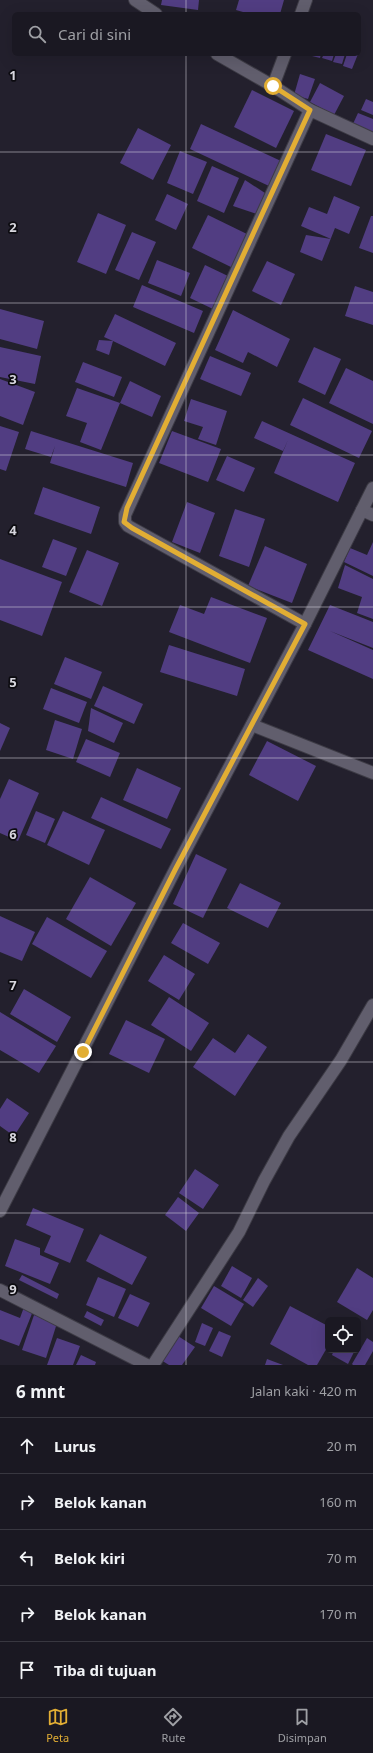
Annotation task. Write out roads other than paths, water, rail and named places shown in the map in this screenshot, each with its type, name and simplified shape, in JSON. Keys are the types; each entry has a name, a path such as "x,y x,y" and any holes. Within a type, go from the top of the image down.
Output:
{"street":[{"path":"135,0 153,12"},
{"path":"302,12 306,0"},
{"path":"220,56 273,86 310,110 373,139"},
{"path":"273,86 284,56"},
{"path":"305,624 132,528 124,522 127,508 310,110"},
{"path":"0,1211 175,870 305,624 367,512 373,488"},
{"path":"252,725 373,773"},
{"path":"153,1365 239,1232 264,1181 290,1136 341,1060 373,1005"},
{"path":"0,1290 146,1365"}]}
